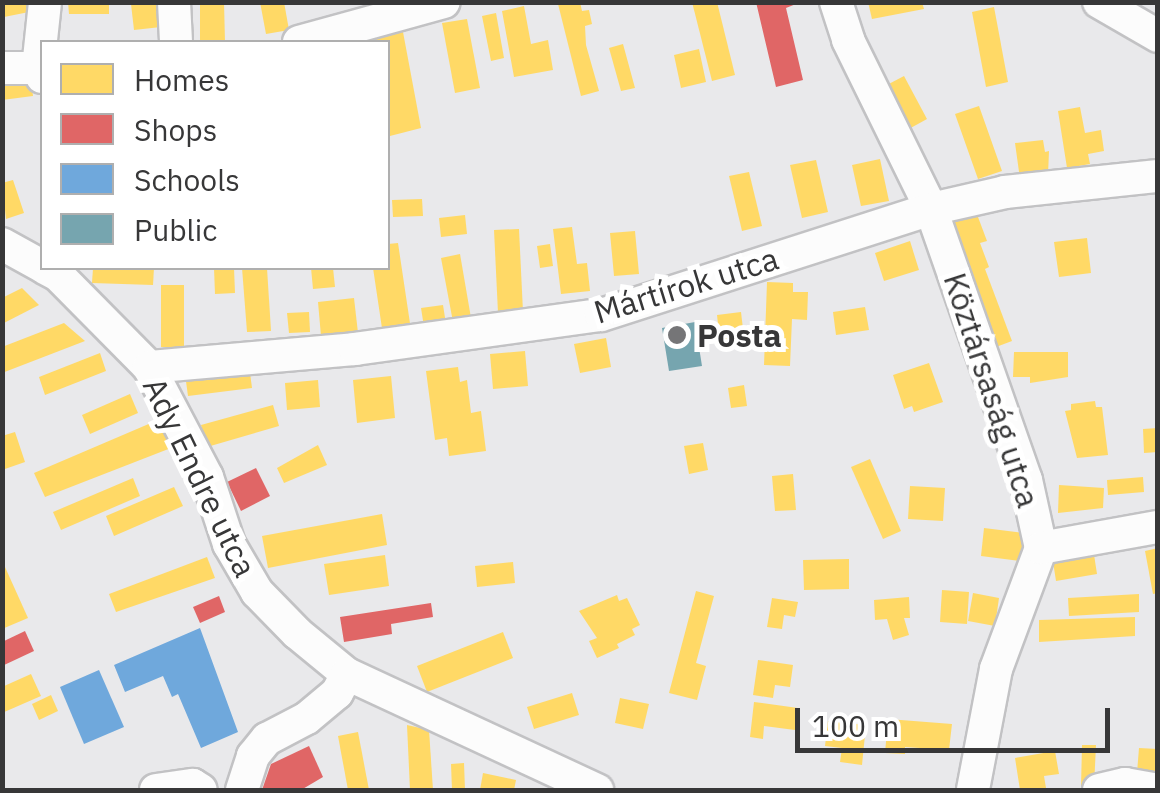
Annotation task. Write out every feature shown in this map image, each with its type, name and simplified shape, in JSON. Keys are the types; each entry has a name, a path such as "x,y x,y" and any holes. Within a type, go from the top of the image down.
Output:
{"street":[{"path":"42,40 45,2"},
{"path":"174,2 176,40"},
{"path":"306,40 444,2"},
{"name":"Köztársaság utca","path":"836,2 848,40 931,209 1026,480 1041,548 996,669 972,790"},
{"path":"1099,2 1158,36"},
{"path":"2,68 40,73"},
{"name":"Mártírok utca","path":"148,367 355,349 601,315 931,209 1005,192 1158,176"},
{"name":"Ady Endre utca","path":"2,244 40,263"},
{"name":"Ady Endre utca","path":"52,270 148,367 207,477 229,544 256,592 347,674 597,790"},
{"path":"1041,548 1158,527"},
{"path":"242,790 253,756 267,739 307,718 337,693 347,674"},
{"path":"1100,790 1124,784 1158,790"},
{"path":"156,790 193,785 200,790"}],"building: Homes":[{"path":"2,2 27,2 29,12 4,17"},
{"path":"68,2 109,2 109,14 69,14"},
{"path":"159,2 161,27 134,30 131,4"},
{"path":"200,2 224,2 225,40 200,40"},
{"path":"260,2 284,2 289,30 266,34"},
{"path":"580,2 582,11 589,10 592,24 585,26 586,45 599,91 581,96 558,4"},
{"path":"692,2 717,2 735,75 712,81"},
{"path":"868,2 922,2 924,9 872,19"},
{"path":"524,6 531,44 548,40 553,70 514,77 502,11"},
{"path":"994,7 1008,82 986,87 972,12"},
{"path":"496,13 504,58 491,61 482,16"},
{"path":"467,19 480,88 455,93 442,23"},
{"path":"403,32 421,128 390,136 390,40 372,37"},
{"path":"623,44 635,88 621,91 609,48"},
{"path":"699,49 706,82 681,88 674,55"},
{"path":"30,73 33,96 2,100 2,77"},
{"path":"904,76 927,119 907,130 883,87"},
{"path":"979,106 1002,171 978,179 955,114"},
{"path":"1080,107 1085,133 1101,130 1104,151 1088,154 1090,164 1067,168 1058,111"},
{"path":"1043,140 1045,152 1049,151 1048,175 1020,179 1015,143"},
{"path":"880,159 889,201 861,206 852,165"},
{"path":"816,160 828,212 802,218 790,165"},
{"path":"749,172 762,226 742,231 729,176"},
{"path":"13,180 24,213 6,219 2,183"},
{"path":"422,199 423,216 393,217 392,200"},
{"path":"975,209 987,241 980,243 989,267 985,269 1012,341 996,347 948,220"},
{"path":"465,215 467,234 441,237 439,218"},
{"path":"572,227 577,264 587,263 590,291 561,294 553,229"},
{"path":"519,229 523,312 498,313 494,230"},
{"path":"635,231 639,274 614,276 610,233"},
{"path":"1087,238 1091,273 1059,277 1054,242"},
{"path":"910,241 919,270 884,281 875,253"},
{"path":"398,243 411,330 383,335 373,270 390,270 390,244"},
{"path":"550,244 553,266 540,268 537,246"},
{"path":"460,254 471,318 453,322 441,258"},
{"path":"93,270 154,270 153,285 92,283"},
{"path":"214,270 234,270 235,293 215,294"},
{"path":"242,270 267,270 271,331 247,332"},
{"path":"311,270 333,270 335,287 313,289"},
{"path":"767,282 793,283 793,292 808,292 807,320 792,319 790,366 764,365"},
{"path":"161,285 184,285 184,347 161,347"},
{"path":"22,288 39,305 2,324 2,298"},
{"path":"354,298 358,333 321,336 318,302"},
{"path":"443,305 446,324 424,327 421,308"},
{"path":"865,307 869,330 836,335 833,312"},
{"path":"309,312 310,332 289,333 287,313"},
{"path":"741,312 745,346 721,350 717,315"},
{"path":"64,323 85,341 2,373 2,347"},
{"path":"606,338 611,367 580,373 574,344"},
{"path":"525,351 528,386 493,389 490,354"},
{"path":"1014,352 1068,352 1068,377 1030,383 1030,377 1013,377"},
{"path":"100,353 106,371 45,395 39,377"},
{"path":"929,363 943,402 914,412 912,406 904,409 893,375"},
{"path":"249,365 252,388 188,396 185,374"},
{"path":"458,367 460,382 467,380 471,413 481,411 486,451 449,456 447,438 435,440 426,371"},
{"path":"391,376 395,418 357,423 353,380"},
{"path":"318,380 320,407 287,410 285,383"},
{"path":"744,385 747,406 731,408 728,388"},
{"path":"130,394 138,413 90,434 82,415"},
{"path":"1095,401 1096,407 1102,407 1108,455 1077,458 1065,411 1071,410 1071,404"},
{"path":"273,405 279,426 207,447 201,425"},
{"path":"158,420 171,448 45,497 34,473"},
{"path":"1158,428 1158,452 1144,453 1143,429"},
{"path":"15,432 25,462 2,470 2,436"},
{"path":"703,443 708,470 689,474 684,446"},
{"path":"318,445 327,465 284,483 277,468"},
{"path":"870,459 901,531 883,539 851,467"},
{"path":"793,474 796,510 775,511 772,476"},
{"path":"1143,477 1144,492 1108,495 1107,480"},
{"path":"133,478 140,496 61,530 53,512"},
{"path":"1059,485 1104,488 1103,508 1058,513"},
{"path":"910,486 945,488 943,521 908,519"},
{"path":"174,487 183,506 114,536 106,516"},
{"path":"382,514 387,545 268,568 262,536"},
{"path":"984,528 1032,534 1029,562 981,556"},
{"path":"1093,548 1097,574 1056,581 1052,555"},
{"path":"1158,548 1158,593 1153,594 1145,551"},
{"path":"385,555 389,586 329,595 324,564"},
{"path":"207,557 215,578 116,612 109,594"},
{"path":"849,559 849,589 804,590 803,560"},
{"path":"513,562 515,583 477,587 475,566"},
{"path":"5,567 28,618 2,629 2,569"},
{"path":"942,590 969,592 967,624 940,622"},
{"path":"696,591 714,596 696,663 706,666 697,700 669,693"},
{"path":"973,593 999,598 995,626 968,621"},
{"path":"1139,594 1139,612 1069,616 1068,598"},
{"path":"617,595 619,601 627,598 640,625 632,629 635,635 617,644 619,648 597,658 589,641 597,638 579,611"},
{"path":"909,597 910,618 904,618 909,635 893,640 887,619 875,620 874,600"},
{"path":"772,598 798,602 795,617 784,615 782,629 767,627"},
{"path":"1135,617 1135,636 1039,642 1039,620"},
{"path":"503,632 513,658 427,692 417,666"},
{"path":"758,660 793,665 790,687 775,685 773,698 753,695"},
{"path":"31,674 41,696 2,713 2,687"},
{"path":"572,693 579,715 534,729 527,707"},
{"path":"51,695 58,711 39,720 32,704"},
{"path":"620,698 649,704 643,729 615,723"},
{"path":"754,702 798,708 795,730 764,726 763,739 750,737"},
{"path":"888,719 952,724 949,750 905,747 905,754 885,753"},
{"path":"828,721 866,725 862,765 840,762 842,748 825,746"},
{"path":"407,725 429,730 433,790 410,790"},
{"path":"358,732 369,790 348,790 338,736"},
{"path":"1082,745 1096,745 1094,787 1081,787"},
{"path":"1139,748 1158,749 1158,777 1137,773"},
{"path":"1055,751 1059,774 1044,776 1046,788 1020,790 1015,758"},
{"path":"464,763 465,790 452,790 451,764"},
{"path":"483,773 516,780 514,790 480,790"}],"building: Shops":[{"path":"756,2 801,2 786,8 803,80 776,87"},
{"path":"256,468 270,496 241,511 227,482"},
{"path":"219,596 225,612 200,623 193,607"},
{"path":"431,603 433,617 391,624 392,634 344,642 340,617"},
{"path":"25,631 34,651 2,666 2,642"},
{"path":"309,746 323,777 301,790 262,790 271,764"}],"building: Schools":[{"path":"200,628 238,732 201,748 178,694 172,697 163,676 125,692 114,665"},
{"path":"99,670 124,727 84,744 60,687"}],"building: Public":[{"path":"695,322 702,366 669,371 662,328"}],"place":[{"name":"Posta","path":"677,335"}]}
